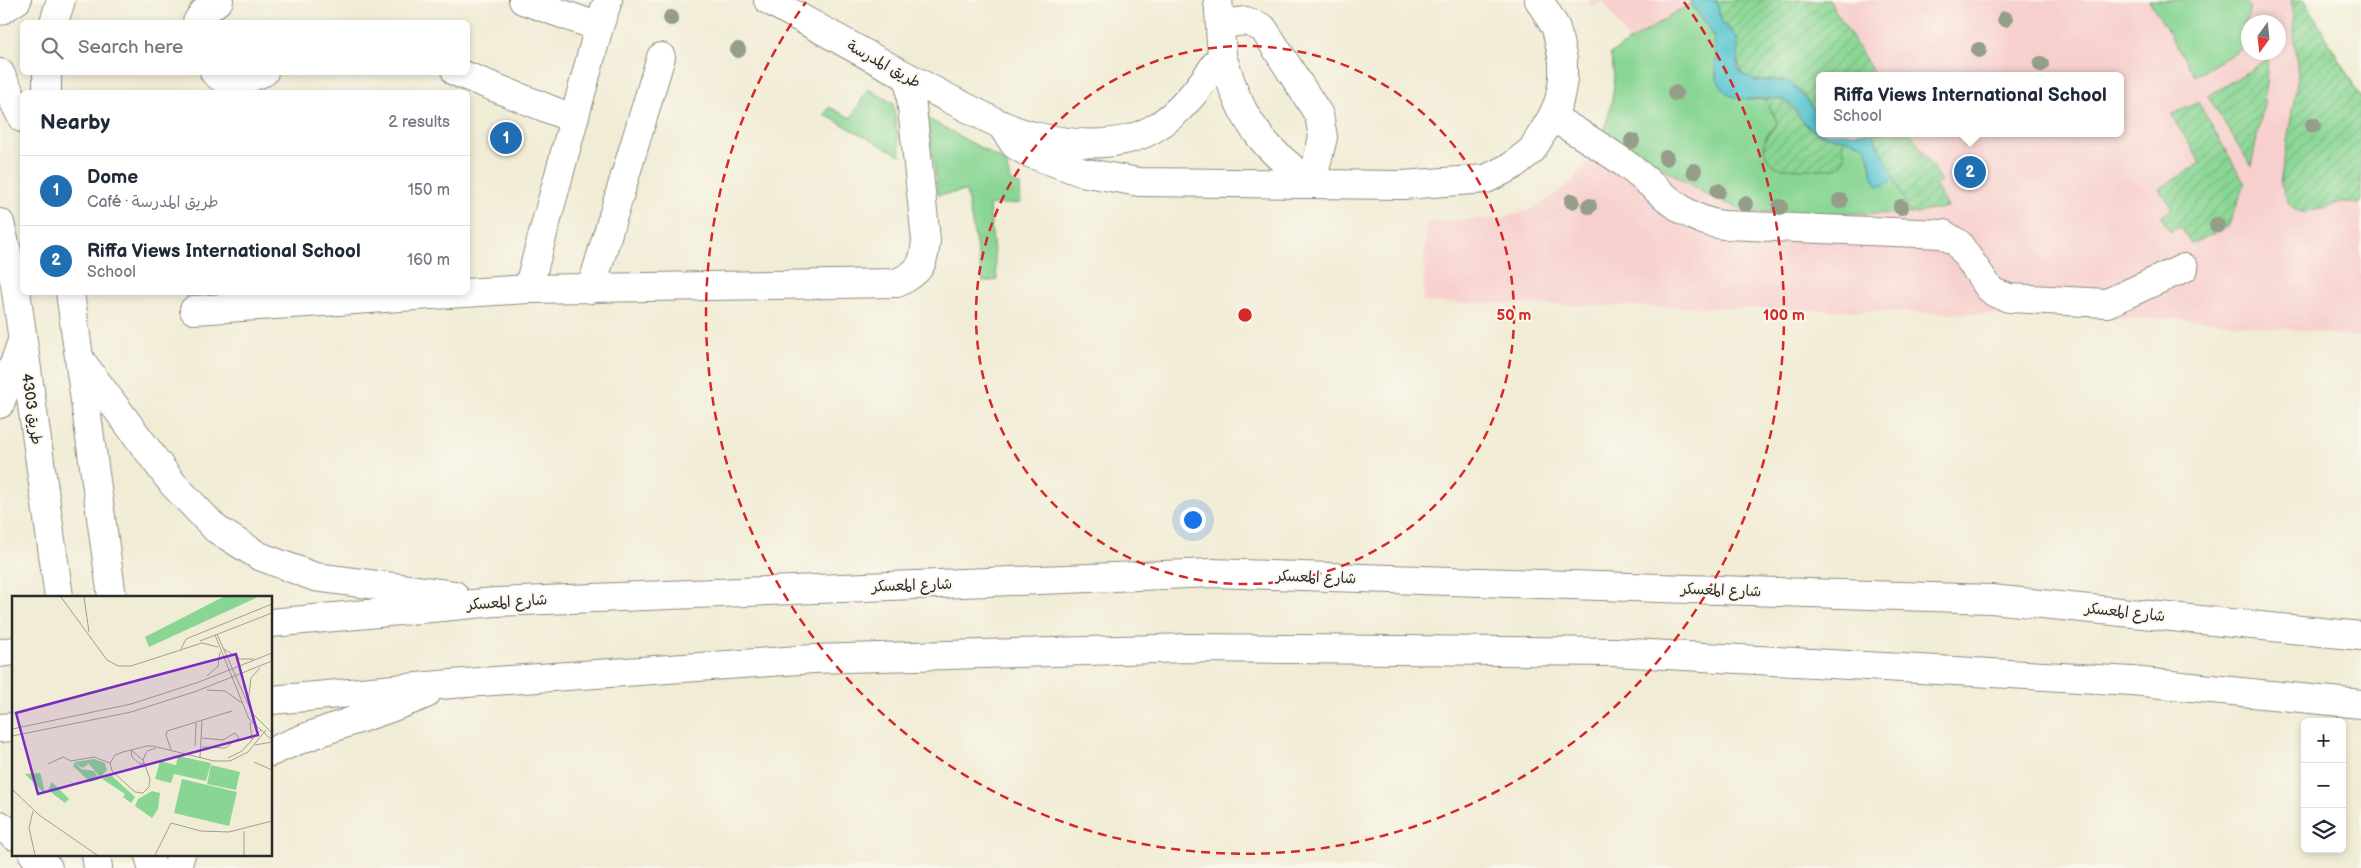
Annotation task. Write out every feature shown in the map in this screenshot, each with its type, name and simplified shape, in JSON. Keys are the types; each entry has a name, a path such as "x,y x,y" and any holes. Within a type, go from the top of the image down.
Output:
{"main road":[{"path":"0,11 17,0"},
{"path":"55,20 61,0"},
{"path":"198,20 203,13 219,0"},
{"path":"523,0 599,27"},
{"path":"528,289 608,0"},
{"name":"طريق المدرسة","path":"768,0 909,78 1001,125 1033,136 1064,142 1105,143 1132,138 1153,129 1176,112 1196,92 1222,55"},
{"path":"1001,125 1016,145 1029,153 1081,172 1139,182 1403,185 1486,179 1512,166 1532,150 1552,118 1559,101 1563,80 1563,60 1556,28 1539,0"},
{"path":"1220,12 1263,28 1319,115 1323,138 1312,184 1270,149 1250,125 1237,100 1222,55 1220,12"},
{"path":"592,289 661,57"},
{"path":"0,73 20,114"},
{"path":"47,75 47,90"},
{"path":"216,75 219,78 234,82 255,75"},
{"path":"464,75 574,119"},
{"path":"470,293 528,289 897,283 911,276 919,269 925,257 926,240 909,78"},
{"path":"1552,118 1597,144 1632,168 1673,204 1711,224 1943,234 1958,243 1989,288 1995,293 2009,298 2107,303 2184,268"},
{"name":"طريق 4303","path":"0,223 15,284 59,596"},
{"path":"70,295 112,596"},
{"path":"194,310 433,295"},
{"path":"0,404 22,341"},
{"path":"80,361 172,484 216,529 259,556 315,578 376,584 495,602"},
{"name":"شارع المعسكر","path":"272,624 495,602 1212,573 1991,599 2361,636"},
{"path":"272,700 450,684 813,659 1198,648 1614,652 2132,680 2361,704"},
{"path":"272,752 328,729 394,708 450,684"},
{"path":"0,825 12,834"},
{"path":"35,856 48,868"}],"shaded area":[{"path":"1589,0 1603,0 1593,7"},
{"path":"1603,0 2305,0 2361,98 2361,337 2201,320 1423,302 1426,222 1503,218 1530,210 1571,182 1593,153 1604,131 1614,93 1615,69 1610,54 1629,42"}],"green space":[{"path":"1716,0 1829,0 1874,72 1816,72 1816,112 1799,91 1789,83 1772,79 1758,80 1748,78 1742,74 1737,58 1738,42 1733,32 1722,23"},
{"path":"2149,0 2244,0 2250,7 2248,15 2241,15 2241,49 2195,76"},
{"path":"2291,0 2305,0 2361,98 2361,203 2342,202 2305,213 2296,210 2289,204 2280,183 2298,76"},
{"path":"1691,3 1715,40 1716,77 1748,100 1767,99 1777,123 1765,138 1785,168 1816,169 1840,167 1845,157 1842,143 1847,138 1864,145 1868,151 1870,168 1894,177 1891,170 1911,214 1749,212 1710,197 1604,131 1614,83 1610,54"},
{"path":"2268,60 2264,104 2251,166 2208,96"},
{"path":"868,89 893,103 901,156 825,115 829,107 851,118"},
{"path":"1773,98 1789,105 1806,125 1816,131 1816,137 1847,138 1842,143 1845,157 1840,167 1818,169 1787,168 1775,166 1770,162 1764,143 1777,123 1766,102 1767,99"},
{"path":"2198,102 2245,184 2228,227 2191,244 2181,227 2170,232 2161,217 2172,209 2159,189 2201,163 2171,115"},
{"path":"927,118 1006,162 1010,181 1020,185 1021,203 989,205 997,280 983,282 966,191 938,195"},
{"path":"1874,137 1914,137 1941,181 1935,185 1948,207 1911,214"}],"water":[{"path":"1689,0 1716,0 1722,23 1736,36 1738,42 1738,68 1742,74 1755,81 1774,80 1791,83 1816,111 1816,132 1806,124 1795,109 1786,101 1772,98 1742,99 1728,94 1722,88 1717,78 1714,37"},
{"path":"1833,137 1874,137 1894,177 1891,181 1886,185 1878,186 1863,145"}],"place":[{"name":"Dome","path":"506,138"},
{"name":"Riffa Views International School","path":"1970,172"}]}
